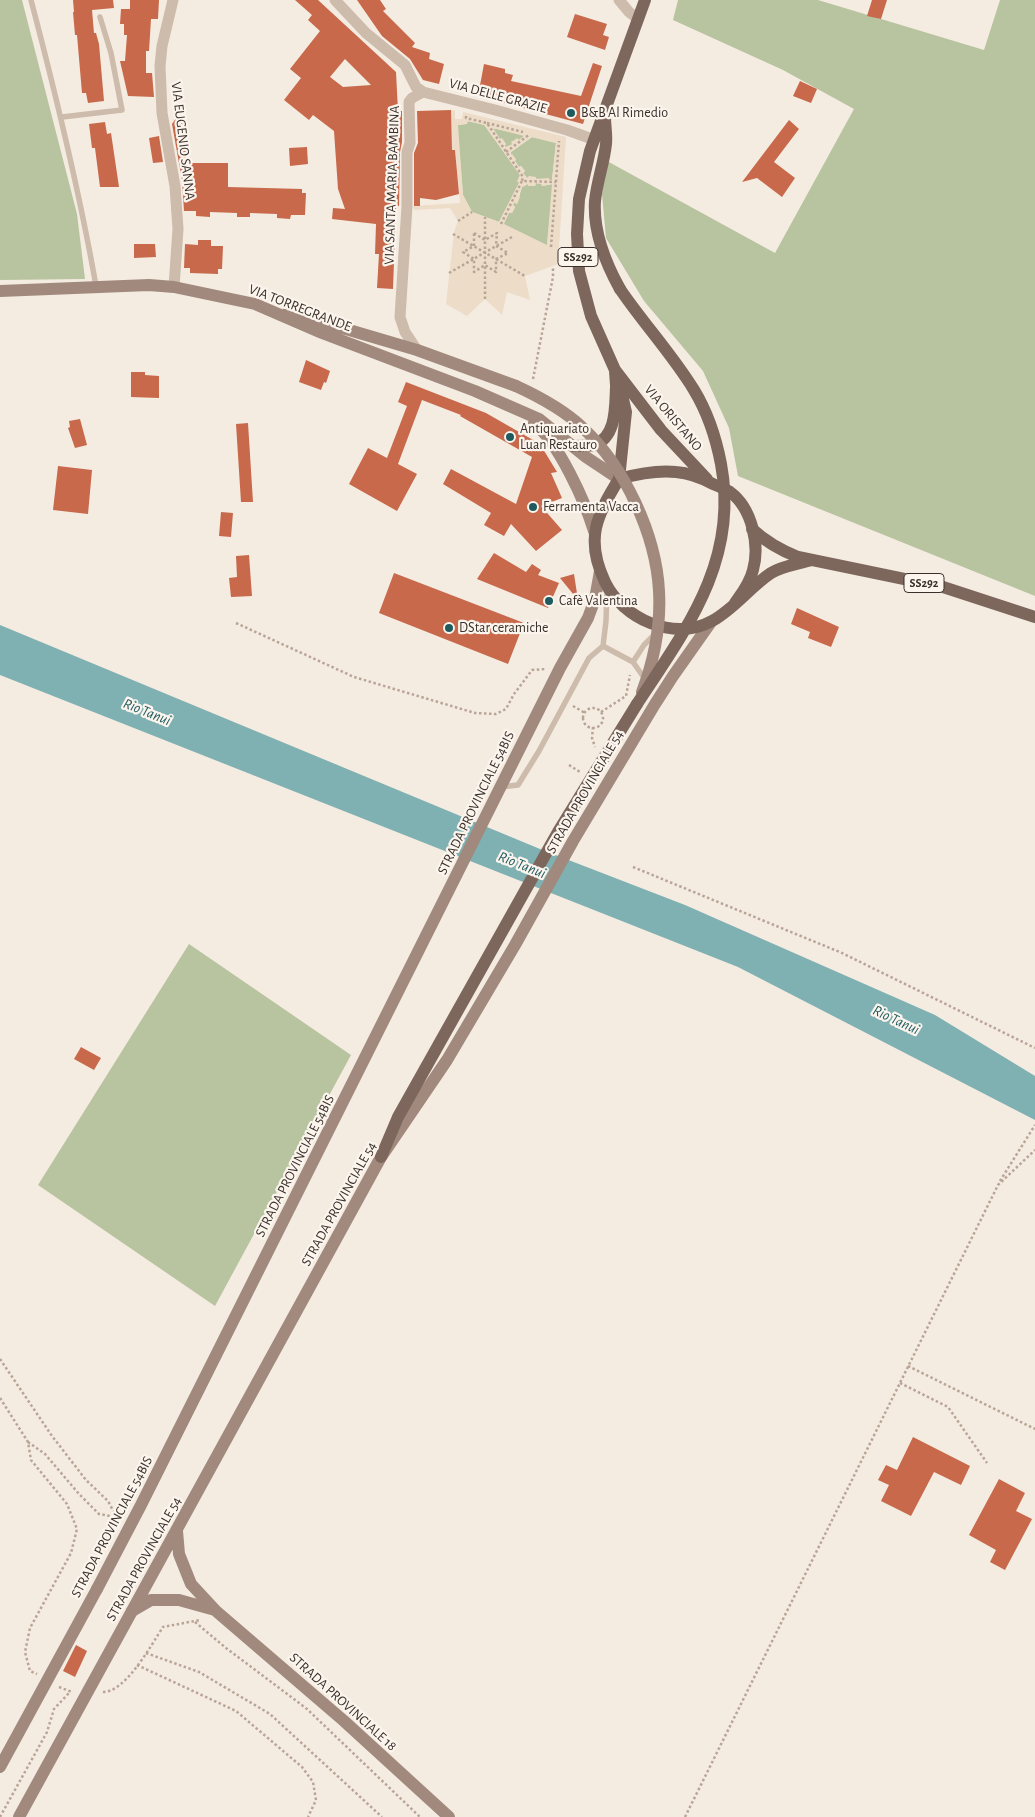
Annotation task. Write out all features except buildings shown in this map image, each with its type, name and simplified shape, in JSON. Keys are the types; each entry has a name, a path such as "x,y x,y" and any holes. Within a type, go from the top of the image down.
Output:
{"main road":[{"name":"VIA ORISTANO","path":"645,0 594,140 579,199 577,234 579,271 591,316 615,370 661,430 710,482"},
{"path":"381,1157 398,1117 558,832 676,644 707,589 721,543 726,506 724,481 719,453 705,409 681,370 620,289 602,250 596,224 595,202 607,143 605,112"},
{"name":"VIA TORREGRANDE","path":"0,291 149,285 174,287 254,304 322,333 475,390 539,420 619,479"},
{"path":"254,304 315,319 417,350 516,386 572,419 597,442 615,465 638,511 654,557 659,591 656,638 652,662 637,704"},
{"name":"VIA ORISTANO","path":"615,370 616,385 623,399 626,412 619,479"},
{"path":"573,446 593,445 608,434 615,412 616,385"},
{"name":"VIA TORREGRANDE","path":"518,410 540,428 551,441 588,511 594,531"},
{"name":"SS292","path":"735,604 748,584 753,570 755,544 748,514 737,499 730,492 704,478 676,472 644,473 619,479 594,531 594,544 600,571 607,586 628,610 652,624 662,627 687,628 711,622 735,604 772,572 811,560"},
{"name":"SS292","path":"752,529 780,550 798,557 943,587 1035,617"},
{"name":"STRADA PROVINCIALE 54BIS","path":"0,1766 130,1525 560,668 588,618 600,571"},
{"name":"STRADA PROVINCIALE 54","path":"19,1817 381,1157 447,1060 515,945 573,841 655,704 672,676 711,622"},
{"name":"STRADA PROVINCIALE 18","path":"177,1532 179,1554 191,1584 216,1611 344,1721 449,1817"},
{"name":"STRADA PROVINCIALE 18","path":"132,1611 151,1600 179,1600 216,1611"}],"street":[{"name":"VIA EUGENIO SANNA","path":"174,0 162,46 160,76 162,113 175,186 178,229 174,287"},
{"path":"335,0 366,33 405,65 416,87 423,92"},
{"path":"619,0 638,20"},
{"name":"VIA DELLE GRAZIE","path":"423,92 540,122 594,140"},
{"name":"VIA SANTA MARIA BAMBINA","path":"417,350 405,332 400,317 407,206 407,152 410,143 409,102 412,98 423,92"}],"lane":[{"path":"31,0 62,117 83,213 96,286"},
{"path":"62,117 122,110 111,53 100,17"},
{"path":"500,788 518,785 539,751 589,658 602,646 606,621 607,586"},
{"path":"633,662 644,645 662,627"},
{"path":"602,646 633,662 644,675 655,704"}],"path":[{"path":"465,112 466,118 530,134 506,152"},
{"path":"487,123 524,176 501,224"},
{"path":"551,247 559,141"},
{"path":"522,181 556,182"},
{"path":"458,221 472,212"},
{"path":"485,217 485,299"},
{"path":"474,246 474,233 485,240"},
{"path":"485,240 497,233 496,246"},
{"path":"453,234 525,276"},
{"path":"449,273 512,237"},
{"path":"474,246 463,252 474,259"},
{"path":"496,246 508,253 496,260"},
{"path":"474,259 474,272 485,265"},
{"path":"485,265 496,272 496,260"},
{"path":"533,380 553,277 553,266"},
{"path":"236,623 354,677 475,713 496,714 506,709 514,694 532,670 560,668"},
{"path":"601,712 626,696 633,662"},
{"path":"593,708 601,712 603,718 601,724 593,727 585,722 585,713 593,708"},
{"path":"591,755 595,746 592,738 593,727"},
{"path":"569,765 582,773"},
{"path":"633,867 842,953 1035,1048"},
{"path":"685,1817 998,1185 1035,1126"},
{"path":"998,1185 1035,1150"},
{"path":"0,1359 52,1436 86,1480 108,1501 117,1518"},
{"path":"908,1366 1035,1429"},
{"path":"900,1383 948,1407 987,1463"},
{"path":"0,1398 28,1442 45,1454 99,1514 117,1518 130,1525"},
{"path":"28,1442 31,1460 67,1504 77,1529 71,1554 30,1628 24,1652 30,1671 38,1675"},
{"path":"99,1692 109,1692 128,1678 163,1627 182,1622 195,1622 226,1648 307,1709 420,1817"},
{"path":"146,1652 199,1672 270,1714 382,1817"},
{"path":"138,1665 236,1711 302,1767 314,1782 316,1800 308,1817"},
{"path":"54,1684 69,1692 79,1692"},
{"path":"0,1817 47,1732 54,1709 69,1692"}],"green space":[{"path":"0,0 22,0 77,214 85,279 0,280"},
{"path":"678,0 818,0 984,50 1000,0 1035,0 1035,596 738,476 729,428 703,371 644,301 606,238 602,194 607,161 775,253 854,109 783,70 673,20"},
{"path":"467,121 485,125 520,175 519,183 499,222 472,212 463,195 457,125 466,124"},
{"path":"492,128 525,135 519,140 511,142 513,144 506,147 504,146 506,144 500,140"},
{"path":"532,137 556,143 552,180 527,178 523,173 525,171 521,166 519,167 511,155 511,152"},
{"path":"536,183 542,184 542,186 553,184 547,246 503,224 509,212 512,213 515,207 513,205 514,202 517,204 522,187 528,184 535,186"},
{"path":"189,944 351,1055 215,1306 38,1185"}],"shaded area":[{"path":"451,110 455,111 455,119 462,119 463,112 566,137 558,264 525,276 530,300 507,292 502,315 485,299 467,316 446,304 454,232 458,221 450,208 414,210 413,206 460,203 455,150 452,150","holes":["468,121 484,125 520,175 517,181 519,183 499,222 472,212 463,195 458,125 467,124","493,128 524,136 519,140 517,138 511,143 513,144 506,147 502,138 500,139","532,137 556,143 552,180 549,180 549,178 536,179 536,177 529,176 527,178 523,173 525,171 515,162 516,159 512,154 510,155 511,152","536,183 542,186 552,184 547,245 504,224 509,213 512,213 515,207 513,205 514,202 517,204 522,187 528,184 528,186 535,186"]}],"water":[{"name":"Rio Tanui","path":"0,625 540,849 685,905 935,1015 1035,1076 1035,1120 738,967 0,675"}],"place":[{"name":"B&B Al Rimedio","path":"571,113"},
{"name":"Antiquariato Luan Restauro","path":"510,437"},
{"name":"Ferramenta Vacca","path":"533,507"},
{"name":"Cafè Valentina","path":"549,601"},
{"name":"DStar ceramiche","path":"449,628"}]}
